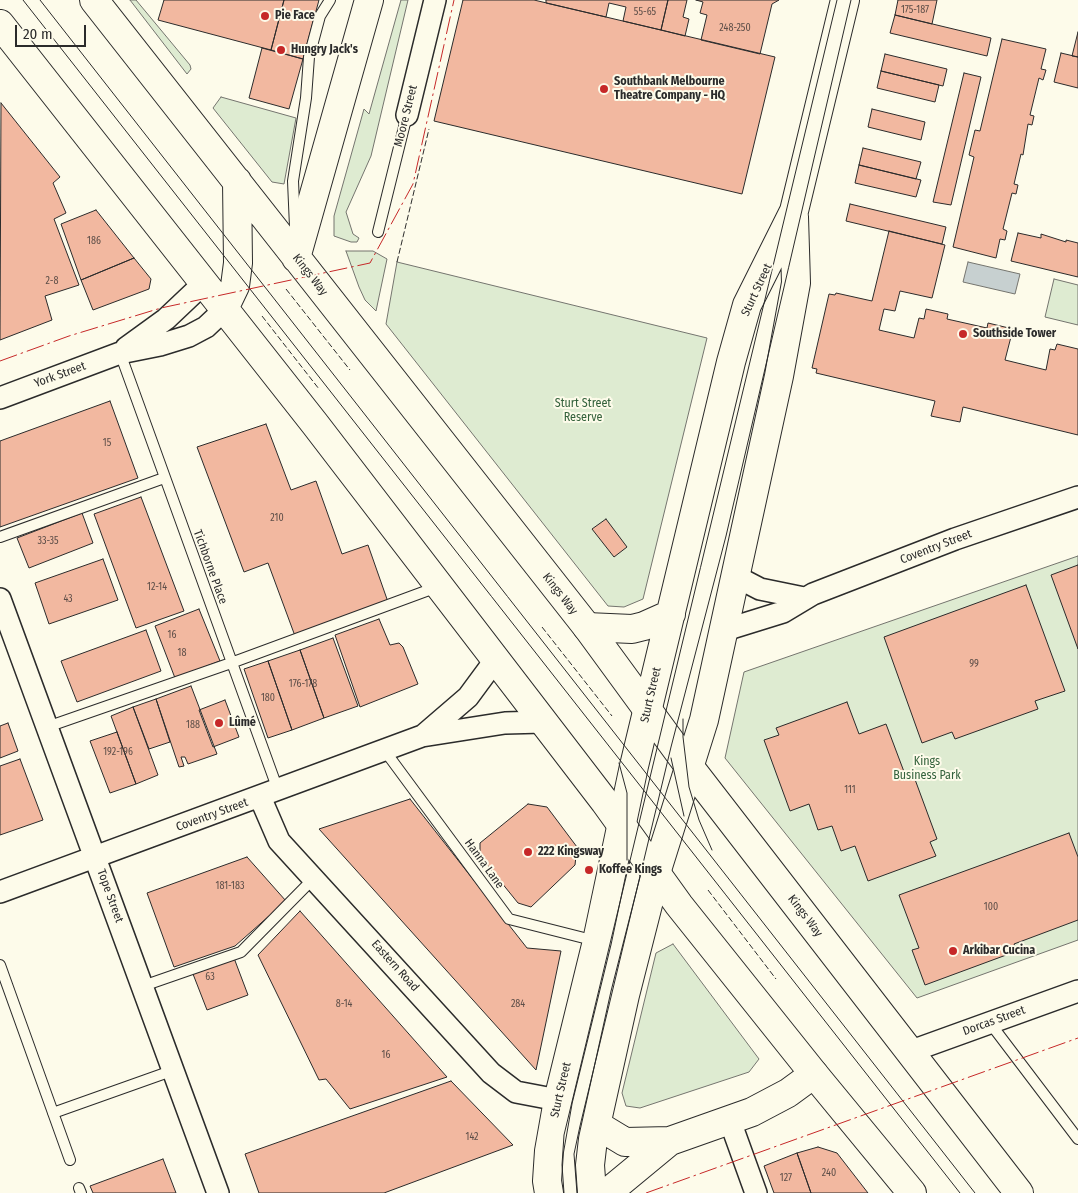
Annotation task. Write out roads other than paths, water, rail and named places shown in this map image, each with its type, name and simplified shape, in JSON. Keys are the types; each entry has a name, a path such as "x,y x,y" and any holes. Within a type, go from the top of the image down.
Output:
{"main road":[{"name":"Kings Way","path":"94,0 587,627 690,768 1019,1193"},
{"path":"296,258 370,0"},
{"name":"Sturt Street","path":"547,1192 549,1151 558,1100 597,941 670,614 731,362 747,305 794,211 845,0"},
{"path":"0,24 223,310 315,424 622,824 656,873 814,1074 912,1193"},
{"path":"223,310 234,286 238,264 237,181"},
{"name":"Sturt Street","path":"596,1189 591,1152 625,995 656,873 704,720 779,376 796,283 794,211"},
{"path":"587,627 632,629 644,626 670,614"},
{"path":"547,1192 596,1189 670,1141 730,1121 770,1104 814,1074"},
{"path":"596,1125 625,1142 670,1141"}],"street":[{"name":"Moore Street","path":"406,115 435,0"},
{"name":"York Street","path":"120,353 166,319 203,284"},
{"name":"York Street","path":"0,398 120,353 160,345 189,336 206,327 223,310"},
{"name":"Coventry Street","path":"725,630 783,612 804,598 955,539 1075,496"},
{"path":"735,576 760,588 804,598"},
{"name":"Tope Street","path":"0,599 218,1193"},
{"name":"Coventry Street","path":"422,736 468,698 496,660"},
{"name":"Coventry Street","path":"0,892 422,736 505,723 543,722"},
{"name":"Eastern Road","path":"269,794 279,841 491,1074 516,1092 558,1100"},
{"name":"Dorcas Street","path":"909,1052 1078,991"},
{"path":"730,1121 756,1193"}],"lane":[{"path":"296,258 293,181 306,98 308,57 320,16 330,0"},
{"name":"Moore Street","path":"378,232 406,115"},
{"name":"Tichborne Place","path":"120,353 231,663 269,794"},
{"path":"0,537 164,478"},
{"path":"47,727 231,663 439,586"},
{"name":"Hanna Lane","path":"385,751 509,919 597,941"},
{"path":"143,986 241,952 314,878"},
{"path":"0,965 70,1160"},
{"path":"990,1023 1078,1139"},
{"path":"53,1113 174,1070"}],"tram line":[{"path":"23,0 960,1193"},
{"path":"40,0 975,1193"},
{"path":"564,1193 562,1165 564,1135 837,0"},
{"path":"577,1193 574,1154 580,1126 671,747 726,536 851,0"},
{"path":"683,719 683,737 689,787 699,820 712,850"},
{"path":"671,758 684,816"},
{"path":"619,763 627,793 627,860"}],"place":[{"name":"Pie Face","path":"265,16"},
{"name":"Hungry Jack's","path":"281,50"},
{"name":"Southbank Melbourne Theatre Company - HQ","path":"604,89"},
{"name":"Southside Tower","path":"963,334"},
{"name":"Lûmé","path":"219,723"},
{"name":"222 Kingsway","path":"528,852"},
{"name":"Koffee Kings","path":"589,870"},
{"name":"Arkibar Cucina","path":"953,951"}],"park label":[{"name":"Sturt Street Reserve","path":"583,411"},
{"name":"Kings Business Park","path":"927,769"}]}
